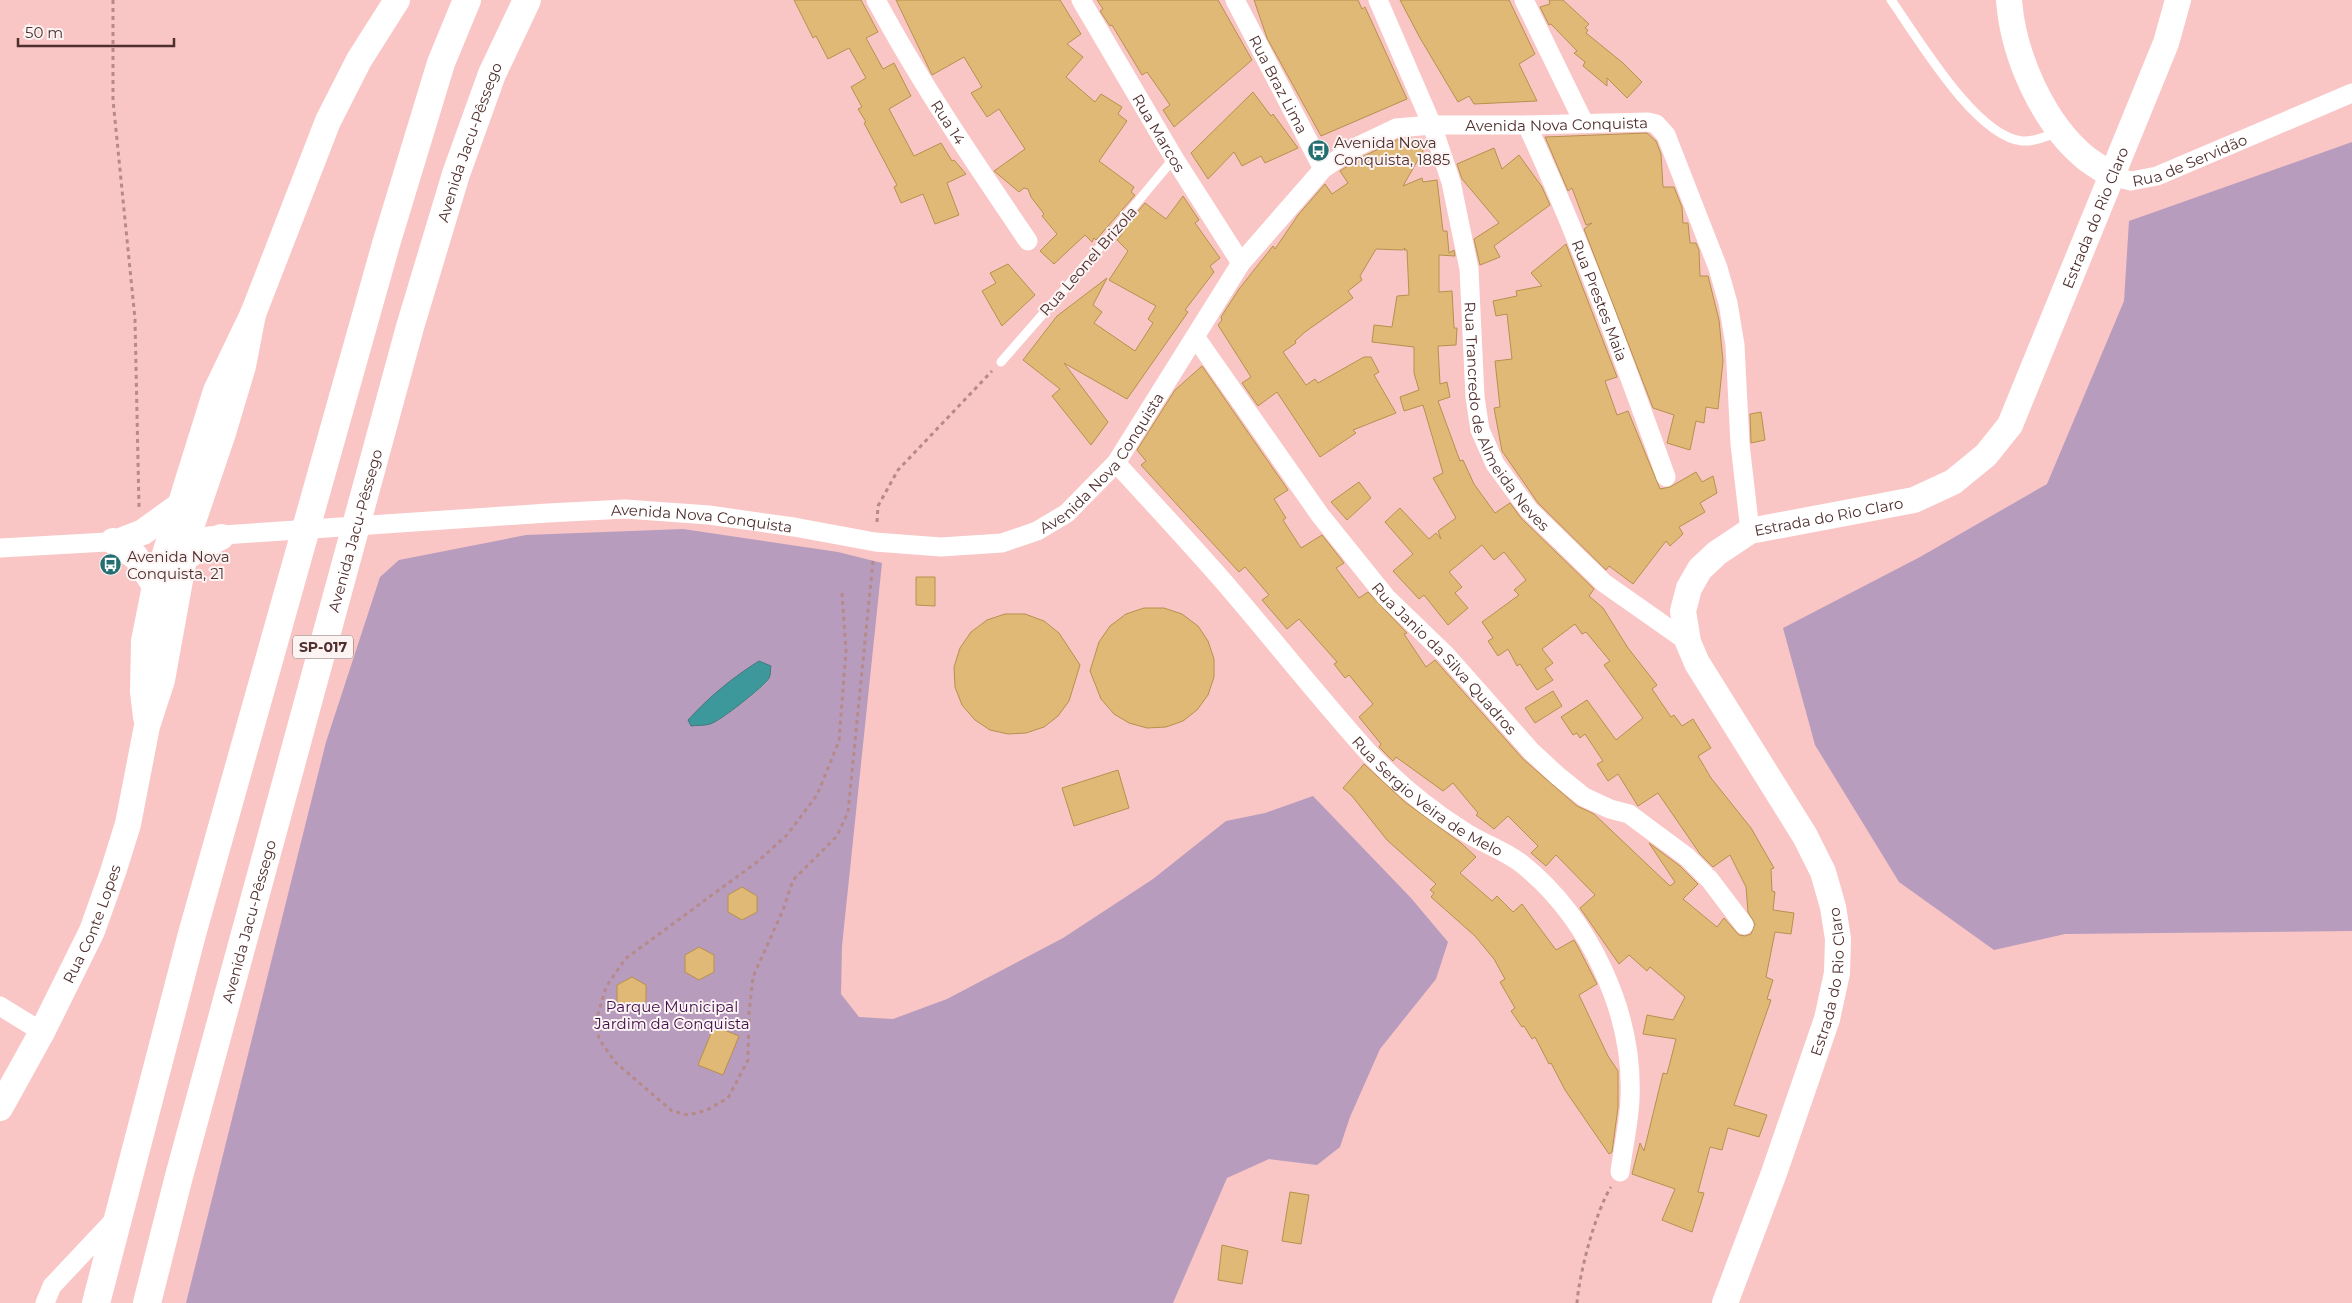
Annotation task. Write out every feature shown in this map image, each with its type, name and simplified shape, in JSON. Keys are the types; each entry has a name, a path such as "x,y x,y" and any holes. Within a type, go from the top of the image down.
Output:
{"highway":[{"name":"SP-017","path":"96,1303 192,934 381,262 441,64 467,0"},
{"name":"Avenida Jacu-Pêssego","path":"148,1303 178,1180 410,328 456,174 492,74 527,0"}],"main road":[{"path":"180,545 179,506 216,391 253,314 328,121 359,60 397,0"},
{"name":"Rua de Servidão","path":"2009,0 2016,42 2026,72 2041,103 2061,131 2086,158 2112,176"},
{"name":"Estrada do Rio Claro","path":"1725,1303 1774,1173 1828,1019 1837,973 1838,939 1834,907 1823,872 1805,836 1697,663 1688,642 1683,611 1689,588 1700,569 1717,553 1750,531 1914,500 1953,482 1986,455 2010,425 2166,43 2178,0"},
{"path":"180,545 237,385 253,314"},
{"path":"154,586 124,538 179,506"},
{"path":"180,545 196,550 223,537"},
{"name":"Rua Conte Lopes","path":"148,726 143,692 144,641 154,586 180,545"},
{"name":"Rua Conte Lopes","path":"0,1108 42,1032 92,931 113,872 128,824 148,726 162,680 180,545"}],"street":[{"name":"Rua 14","path":"876,0 898,42 1028,241"},
{"name":"Rua Marcos","path":"1081,0 1174,158 1241,263"},
{"name":"Rua Braz Lima","path":"1235,0 1323,169"},
{"name":"Rua Trancredo de Almeida Neves","path":"1378,0 1432,125 1451,182 1463,232 1470,279 1476,396 1480,430 1495,464 1529,510 1583,564 1604,583 1688,642"},
{"path":"1524,0 1584,123"},
{"name":"Rua de Servidão","path":"2112,176 2131,182 2158,176 2352,93"},
{"name":"Avenida Nova Conquista","path":"223,537 548,512 625,510 710,515 794,527 875,542 941,547 1002,543 1037,532 1067,513 1116,463 1196,338 1241,263 1323,169 1354,148 1396,128 1432,125 1648,122 1656,124 1666,135 1718,268 1728,303 1735,346 1740,444 1750,531"},
{"name":"Rua Prestes Maia","path":"1527,125 1565,206 1591,270 1666,477"},
{"name":"Rua Janio da Silva Quadros","path":"1196,338 1320,514 1386,597 1446,655 1531,750 1558,776 1584,797 1610,809 1630,814 1687,857 1710,880 1744,925"},
{"name":"Rua Sergio Veira de Melo","path":"1116,463 1222,580 1367,751 1401,786 1464,831 1521,864 1548,889 1572,918 1595,955 1608,983 1620,1017 1628,1056 1630,1099 1620,1172"},
{"path":"0,548 124,538 180,545"},
{"path":"0,1006 42,1032"},
{"path":"45,1303 52,1286 120,1213"}],"lane":[{"path":"1891,0 1963,101 1984,123 2001,135 2022,141 2043,138 2061,131"},
{"name":"Rua Leonel Brizola","path":"1001,362 1076,276 1174,158"}],"path":[{"path":"113,0 113,100 134,319 124,538"},
{"path":"842,592 846,651 838,741 817,795 787,835 757,862 625,959 606,987 596,1021 599,1039 615,1062 672,1111 688,1114 707,1110 728,1098 748,1060 749,1013 753,977 783,910 793,880 837,836 848,812 878,506 898,470 1001,362"},
{"path":"1577,1303 1591,1238 1605,1195 1620,1172"}],"green space":[{"path":"2352,142 2352,931 2065,934 1994,950 1899,882 1815,745 1783,628 1920,557 2047,484 2124,301 2129,221"},
{"name":"Parque Municipal Jardim da Conquista","path":"683,529 838,552 882,563 842,946 841,994 859,1017 893,1019 947,999 1063,938 1153,879 1226,821 1265,813 1313,796 1411,898 1448,942 1436,979 1380,1049 1350,1117 1340,1147 1317,1165 1269,1159 1227,1178 1173,1303 186,1303 326,742 380,577 399,560 526,535","holes":["771,666 769,678 760,689 734,710 712,724"]}],"water":[{"path":"759,661 771,666 770,675 766,682 732,711 715,722 708,725 691,726 688,720 713,695"}],"building":[{"path":"794,0 861,0 878,32 866,38 883,69 894,63 911,96 889,109 914,156 941,143 952,161 954,160 966,174 947,183 959,215 935,224 923,194 901,203 894,187 897,185 864,123 866,122 858,109 862,107 851,87 866,78 849,48 828,59 816,36 813,38"},
{"path":"896,0 1060,0 1081,34 1067,44 1083,57 1066,77 1095,102 1101,94 1122,107 1118,114 1127,121 1099,161 1134,187 1131,192 1135,195 1096,240 1094,238 1092,242 1085,235 1054,264 1040,251 1057,234 1042,216 1044,214 1031,197 1028,189 1024,188 1019,192 994,171 1025,149 999,109 987,117 971,93 982,87 964,57 932,75"},
{"path":"1097,0 1218,0 1252,60 1174,127 1163,110 1170,105 1147,72 1142,75 1112,25 1110,26 1100,11 1103,9"},
{"path":"1254,0 1358,0 1362,9 1365,7 1407,99 1321,136 1267,38"},
{"path":"1400,0 1509,0 1535,54 1519,64 1537,101 1474,104 1469,96 1458,102"},
{"path":"1549,0 1563,0 1589,24 1585,28 1588,30 1586,33 1623,63 1642,82 1627,98 1607,78 1607,86 1583,66 1585,62 1574,53 1577,51 1551,24 1549,25 1540,7 1550,4"},
{"path":"1253,92 1271,116 1273,114 1298,148 1265,163 1261,156 1242,166 1234,152 1208,179 1191,153"},
{"path":"1647,133 1656,141 1661,154 1663,187 1674,187 1682,207 1683,223 1688,223 1690,243 1696,243 1699,250 1700,276 1708,276 1719,320 1723,361 1718,409 1706,407 1704,423 1696,421 1690,450 1667,443 1674,415 1653,408 1584,229 1592,223 1586,225 1572,188 1568,191 1545,137"},
{"path":"1402,139 1403,142 1419,140 1423,151 1403,186 1422,178 1423,182 1437,180 1443,231 1447,231 1449,253 1454,250 1455,256 1439,255 1439,292 1452,291 1454,328 1457,328 1456,345 1438,346 1440,384 1447,382 1450,397 1438,401 1460,461 1463,460 1474,484 1495,513 1510,503 1521,518 1594,589 1589,596 1603,608 1628,648 1657,685 1652,689 1671,717 1674,715 1682,726 1693,719 1711,748 1698,756 1711,778 1751,828 1774,868 1771,869 1772,891 1775,892 1773,910 1794,913 1791,934 1775,932 1766,977 1773,980 1767,999 1771,1000 1734,1105 1767,1115 1759,1137 1728,1128 1722,1150 1710,1147 1698,1192 1704,1193 1692,1232 1662,1220 1675,1189 1632,1174 1640,1143 1644,1151 1663,1073 1667,1074 1676,1039 1643,1034 1647,1015 1673,1020 1685,997 1650,967 1647,971 1629,955 1619,964 1580,908 1595,895 1556,855 1546,866 1531,853 1538,846 1508,816 1494,829 1476,815 1478,813 1453,783 1443,791 1396,757 1393,761 1379,747 1381,744 1359,717 1373,704 1349,675 1345,678 1334,664 1337,662 1299,619 1287,629 1262,600 1269,595 1245,567 1239,572 1141,465 1146,461 1137,450 1175,390 1202,366 1288,490 1274,499 1286,518 1283,520 1301,548 1322,535 1344,563 1336,568 1359,598 1368,592 1407,633 1404,634 1426,667 1435,660 1523,759 1577,806 1594,814 1670,886 1675,882 1649,843 1680,866 1698,884 1683,899 1717,927 1724,918 1739,935 1751,934 1755,924 1748,912 1746,887 1730,855 1713,867 1700,854 1658,793 1638,806 1618,774 1608,781 1597,764 1603,761 1585,734 1580,738 1577,733 1573,735 1561,717 1587,700 1616,740 1643,718 1604,665 1610,661 1586,632 1582,634 1575,624 1542,649 1553,663 1545,669 1553,680 1537,690 1520,664 1517,666 1508,649 1498,656 1488,641 1493,638 1482,622 1519,595 1514,590 1526,580 1504,552 1494,560 1482,545 1449,572 1462,587 1455,593 1468,608 1448,625 1424,595 1419,599 1393,571 1413,554 1385,522 1400,508 1429,539 1436,533 1441,539 1438,531 1456,518 1433,478 1443,473 1423,405 1404,411 1400,397 1419,390 1414,373 1414,347 1372,342 1374,325 1392,327 1397,296 1409,295 1407,250 1404,250 1405,248 1402,250 1376,249 1360,276 1362,280 1348,291 1353,298 1305,332 1295,341 1296,343 1283,352 1306,385 1315,379 1318,383 1364,357 1371,357 1379,372 1374,375 1396,413 1353,430 1356,433 1320,457 1277,392 1258,406 1242,383 1251,377 1218,325 1239,289 1273,246 1275,249 1298,215 1325,184 1332,194 1348,183 1340,171 1360,158"},
{"path":"1494,148 1502,169 1519,155 1542,187 1550,205 1494,246 1500,257 1480,265 1474,239 1499,223 1462,179 1457,164"},
{"path":"1183,196 1199,220 1195,223 1220,258 1210,266 1214,272 1185,310 1188,312 1127,399 1064,363 1108,422 1091,445 1052,396 1060,389 1023,360 1057,316 1107,278 1093,305 1102,312 1094,323 1135,351 1153,323 1148,319 1156,306 1109,280 1128,251 1117,240 1122,234 1120,232 1145,203 1166,219"},
{"path":"1566,244 1617,377 1605,381 1617,415 1628,411 1660,489 1670,487 1696,472 1702,482 1713,476 1717,493 1700,503 1705,512 1679,527 1683,534 1670,546 1666,541 1633,584 1609,566 1606,570 1538,503 1502,451 1494,408 1500,407 1495,361 1512,359 1507,314 1496,316 1493,301 1517,296 1516,291 1542,286 1531,273"},
{"path":"1008,264 1035,295 1002,326 982,291 996,283 990,273"},
{"path":"1761,412 1765,440 1751,443 1750,414"},
{"path":"1359,482 1371,498 1347,520 1331,502"},
{"path":"916,577 935,577 935,606 916,605"},
{"path":"1144,608 1164,608 1182,614 1198,626 1208,641 1214,659 1214,677 1208,695 1197,710 1183,721 1166,727 1147,728 1129,723 1114,714 1101,699 1090,671 1099,642 1110,626 1126,614"},
{"path":"1005,614 1025,614 1044,621 1059,633 1080,665 1069,701 1058,716 1044,727 1026,733 1008,734 990,730 975,720 962,705 955,687 954,667 960,648 971,632 987,620"},
{"path":"1553,691 1562,706 1535,723 1525,708"},
{"path":"1364,764 1405,802 1461,843 1476,857 1460,873 1492,901 1497,896 1513,912 1522,904 1556,950 1574,940 1597,984 1579,995 1608,1056 1618,1071 1618,1107 1612,1152 1609,1154 1565,1090 1535,1037 1532,1039 1511,1011 1515,1008 1500,982 1505,979 1494,959 1475,936 1431,897 1434,893 1430,890 1436,884 1387,840 1352,796 1343,788"},
{"path":"1118,770 1129,808 1074,826 1062,788"},
{"path":"742,887 757,896 757,912 742,920 728,912 728,895"},
{"path":"699,947 714,955 714,972 699,980 685,972 685,955"},
{"path":"632,977 646,985 646,1001 632,1010 617,1002 617,985"},
{"path":"714,1026 739,1036 723,1075 698,1065"},
{"path":"1290,1192 1309,1195 1301,1244 1282,1241"},
{"path":"1222,1245 1248,1251 1242,1284 1218,1280"}],"place":[{"name":"Avenida Nova Conquista, 1885","path":"1318,151"},
{"name":"Avenida Nova Conquista, 21","path":"111,565"}]}
